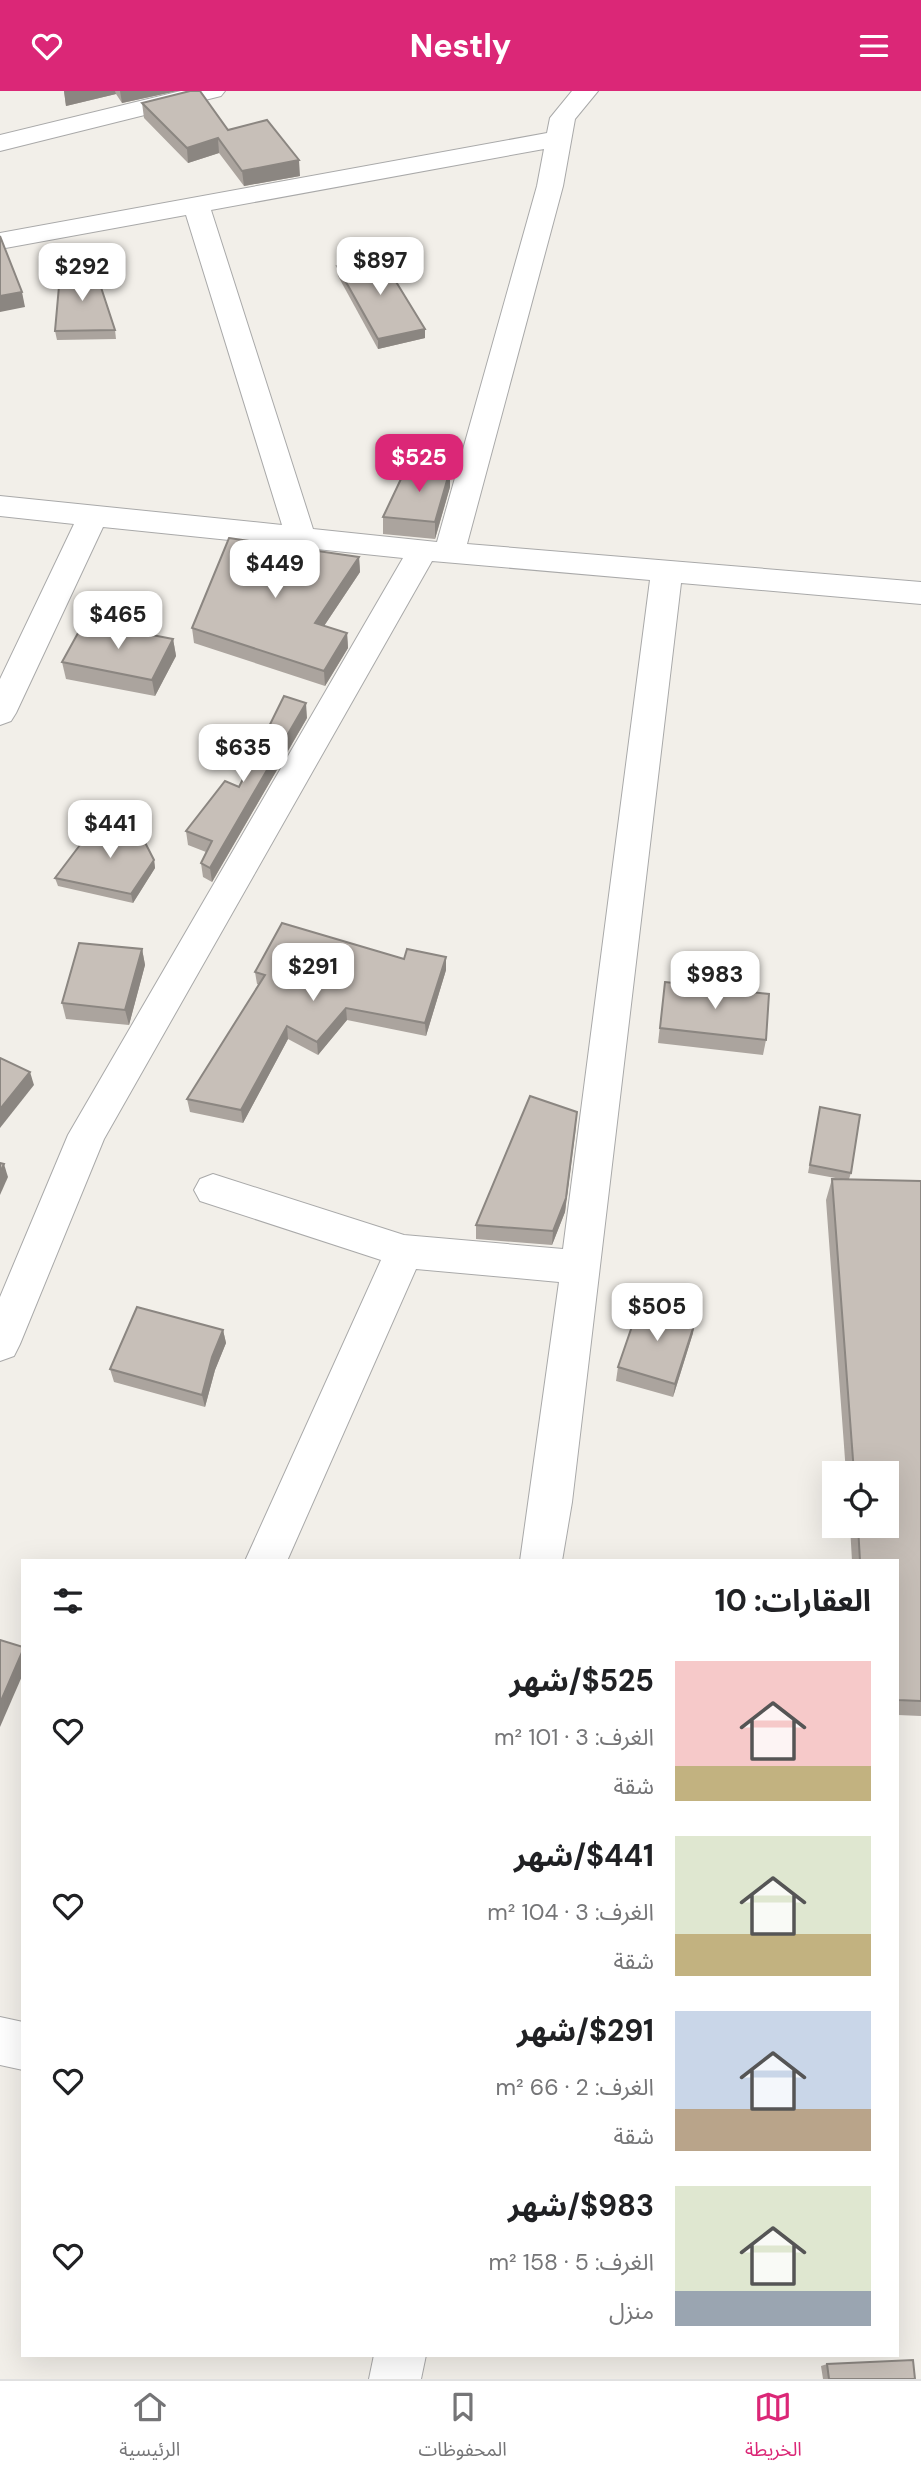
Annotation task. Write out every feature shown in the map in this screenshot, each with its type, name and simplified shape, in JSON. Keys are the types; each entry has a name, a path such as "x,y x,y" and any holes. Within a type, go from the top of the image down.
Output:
{"street":[{"path":"0,143 212,91"},
{"path":"0,1345 88,1135 436,552 550,185 564,118 581,92"},
{"path":"0,241 559,139"},
{"path":"196,206 301,537"},
{"path":"0,506 436,552 921,593"},
{"path":"0,713 7,683 93,516"},
{"path":"541,1559 667,571"},
{"path":"213,1190 404,1251 580,1266"},
{"path":"267,1559 404,1251"},
{"path":"0,2041 21,2046"},
{"path":"395,2379 400,2357"}],"building":[{"path":"200,91 228,130 267,120 299,160 242,171 218,138 187,148 142,103"},
{"path":"0,236 22,292 0,296"},
{"path":"379,254 425,329 378,339 337,266"},
{"path":"94,266 115,330 55,331 60,275"},
{"path":"409,462 450,470 435,522 383,517"},
{"path":"229,538 359,557 315,623 347,633 324,671 192,628"},
{"path":"84,622 173,639 152,680 62,662"},
{"path":"284,696 306,703 210,868 201,863 212,841 186,831 225,781 239,787"},
{"path":"134,821 154,860 131,894 55,878 86,837"},
{"path":"282,923 404,959 407,949 446,957 425,1023 346,1008 317,1042 287,1026 241,1110 187,1099 265,975 255,972"},
{"path":"79,943 142,949 125,1010 62,1003"},
{"path":"665,982 769,994 766,1040 660,1028"},
{"path":"0,1058 30,1072 0,1109"},
{"path":"530,1096 577,1112 566,1198 553,1231 476,1225"},
{"path":"820,1107 860,1115 851,1173 810,1165"},
{"path":"832,1179 921,1181 921,1701 899,1700 899,1559 860,1559 859,1538 899,1538 899,1461 853,1461"},
{"path":"640,1303 696,1319 675,1384 618,1367"},
{"path":"137,1307 223,1330 212,1357 202,1395 110,1369"},
{"path":"0,1640 21,1646 21,1655 0,1703"},
{"path":"913,2360 915,2379 829,2379 827,2364"}]}
